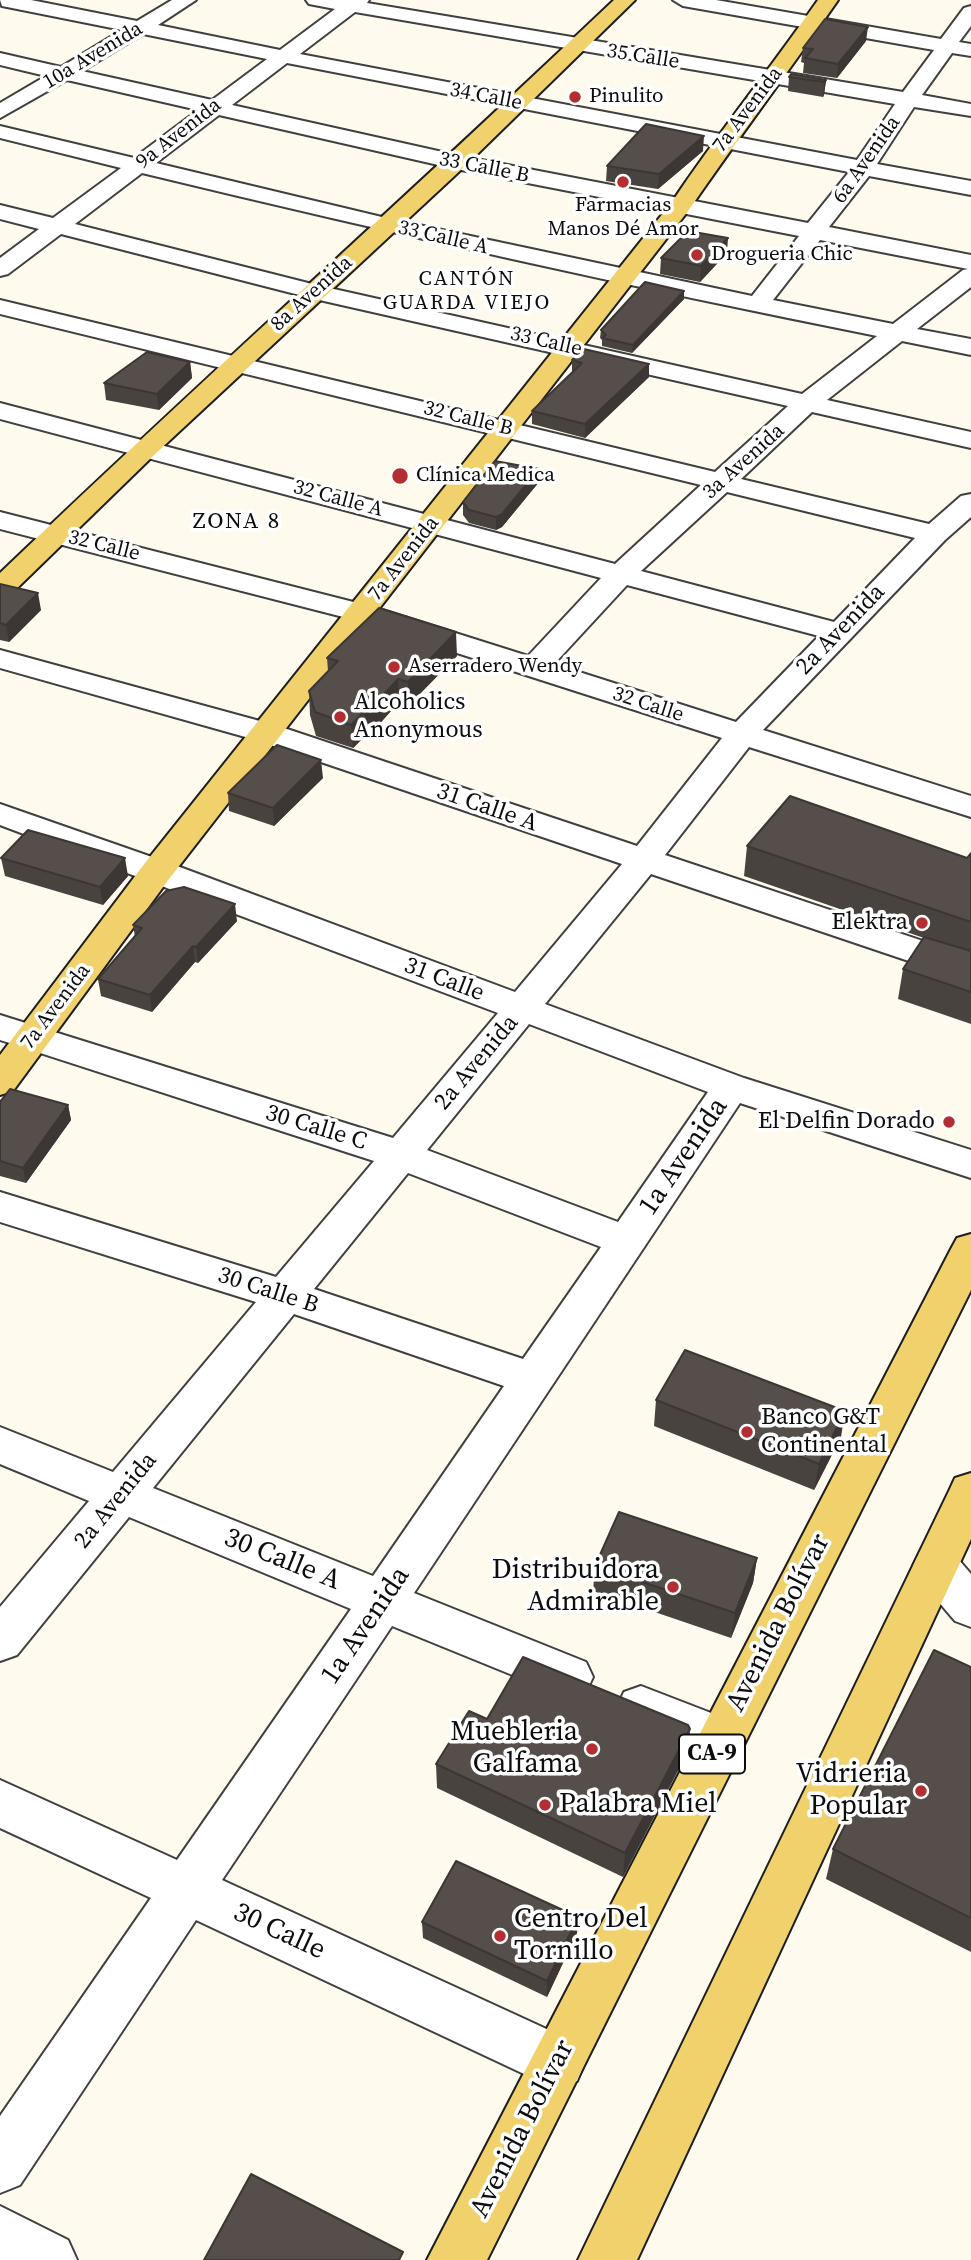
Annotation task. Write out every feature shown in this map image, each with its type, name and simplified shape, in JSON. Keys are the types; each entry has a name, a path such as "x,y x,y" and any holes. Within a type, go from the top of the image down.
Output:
{"main road":[{"name":"8a Avenida","path":"0,589 235,363 456,162 625,0"},
{"name":"7a Avenida","path":"0,1082 16,1033 158,870 267,733 680,206 723,142 774,78 819,11"},
{"name":"Avenida Bolívar","path":"456,2260 971,1249"},
{"path":"607,2260 971,1491"}],"street":[{"name":"34 Calle","path":"2,0 144,26 515,103 971,188"},
{"name":"10a Avenida","path":"0,111 186,0"},
{"name":"35 Calle","path":"316,0 354,3 576,46 909,97 971,110"},
{"path":"682,0 819,11 946,46 971,50"},
{"name":"9a Avenida","path":"0,269 354,3"},
{"name":"6a Avenida","path":"758,304 864,167 909,97 971,12"},
{"name":"33 Calle B","path":"0,59 456,162 971,262"},
{"name":"33 Calle A","path":"0,132 386,225 624,278 971,347"},
{"name":"33 Calle","path":"0,212 315,292 570,347 971,440"},
{"name":"3a Avenida","path":"534,668 621,574 808,402 971,275"},
{"name":"32 Calle B","path":"0,307 935,534"},
{"name":"32 Calle A","path":"0,411 838,632"},
{"name":"2a Avenida","path":"0,1641 643,861 740,734 935,534 971,502"},
{"name":"32 Calle","path":"0,520 362,612 971,807"},
{"name":"31 Calle A","path":"0,659 267,733 971,970"},
{"name":"31 Calle","path":"0,814 158,870 521,1010 731,1087 971,1164"},
{"name":"30 Calle C","path":"16,1033 401,1154 627,1241"},
{"name":"1a Avenida","path":"0,2165 731,1087"},
{"name":"30 Calle B","path":"0,1208 285,1296 533,1379"},
{"name":"30 Calle A","path":"0,1445 720,1739"},
{"path":"936,1566 971,1607"},
{"name":"30 Calle","path":"0,1803 558,2062"},
{"path":"0,2235 48,2260"}],"building":[{"path":"825,19 868,27 838,64 805,58 813,49 803,48"},
{"path":"791,74 826,80 824,82 789,77"},
{"path":"646,124 704,136 659,174 607,166"},
{"path":"688,231 728,238 701,266 661,258"},
{"path":"645,282 684,291 633,345 602,338 606,335 601,330"},
{"path":"584,349 649,364 585,424 532,411 582,363 572,360"},
{"path":"147,352 190,362 157,394 104,383"},
{"path":"495,461 539,469 502,514 496,517 469,510 463,502"},
{"path":"0,584 38,593 6,625 0,623"},
{"path":"379,608 456,632 408,682 398,679 365,715 362,714 351,725 315,712 309,691 338,661 327,658"},
{"path":"277,745 321,760 273,808 228,793"},
{"path":"790,796 967,858 971,853 971,922 747,846"},
{"path":"28,830 125,858 100,887 1,858"},
{"path":"184,887 235,904 150,995 98,979 142,928 133,925 166,891"},
{"path":"924,937 971,951 971,992 903,969"},
{"path":"10,1089 68,1105 23,1168 0,1161 0,1102"},
{"path":"685,1350 845,1411 819,1464 656,1400"},
{"path":"619,1512 757,1558 735,1613 595,1566"},
{"name":"Vidrieria Popular","path":"934,1650 971,1667 971,1918 833,1849"},
{"path":"523,1657 688,1725 690,1729 625,1853 436,1764 469,1711 487,1719"},
{"name":"Centro Del Tornillo","path":"456,1861 578,1917 547,1981 422,1922"},
{"path":"251,2174 403,2252 399,2260 204,2260"}],"place":[{"name":"Pinulito","path":"575,97"},
{"name":"Farmacias Manos Dé Amor","path":"623,182"},
{"name":"Drogueria Chic","path":"697,255"},
{"name":"Clínica Medica","path":"400,476"},
{"name":"Aserradero Wendy","path":"394,667"},
{"name":"Alcoholics Anonymous","path":"340,717"},
{"name":"Elektra","path":"922,923"},
{"name":"El Delfin Dorado","path":"949,1122"},
{"name":"Banco G&T Continental","path":"747,1432"},
{"name":"Distribuidora Admirable","path":"673,1587"},
{"name":"Muebleria Galfama","path":"592,1749"},
{"name":"Vidrieria Popular","path":"921,1791"},
{"name":"Palabra Miel","path":"545,1805"},
{"name":"Centro Del Tornillo","path":"500,1936"}],"district":[{"name":"CANTÓN GUARDA VIEJO","path":"467,292"},
{"name":"ZONA 8","path":"237,522"}]}
